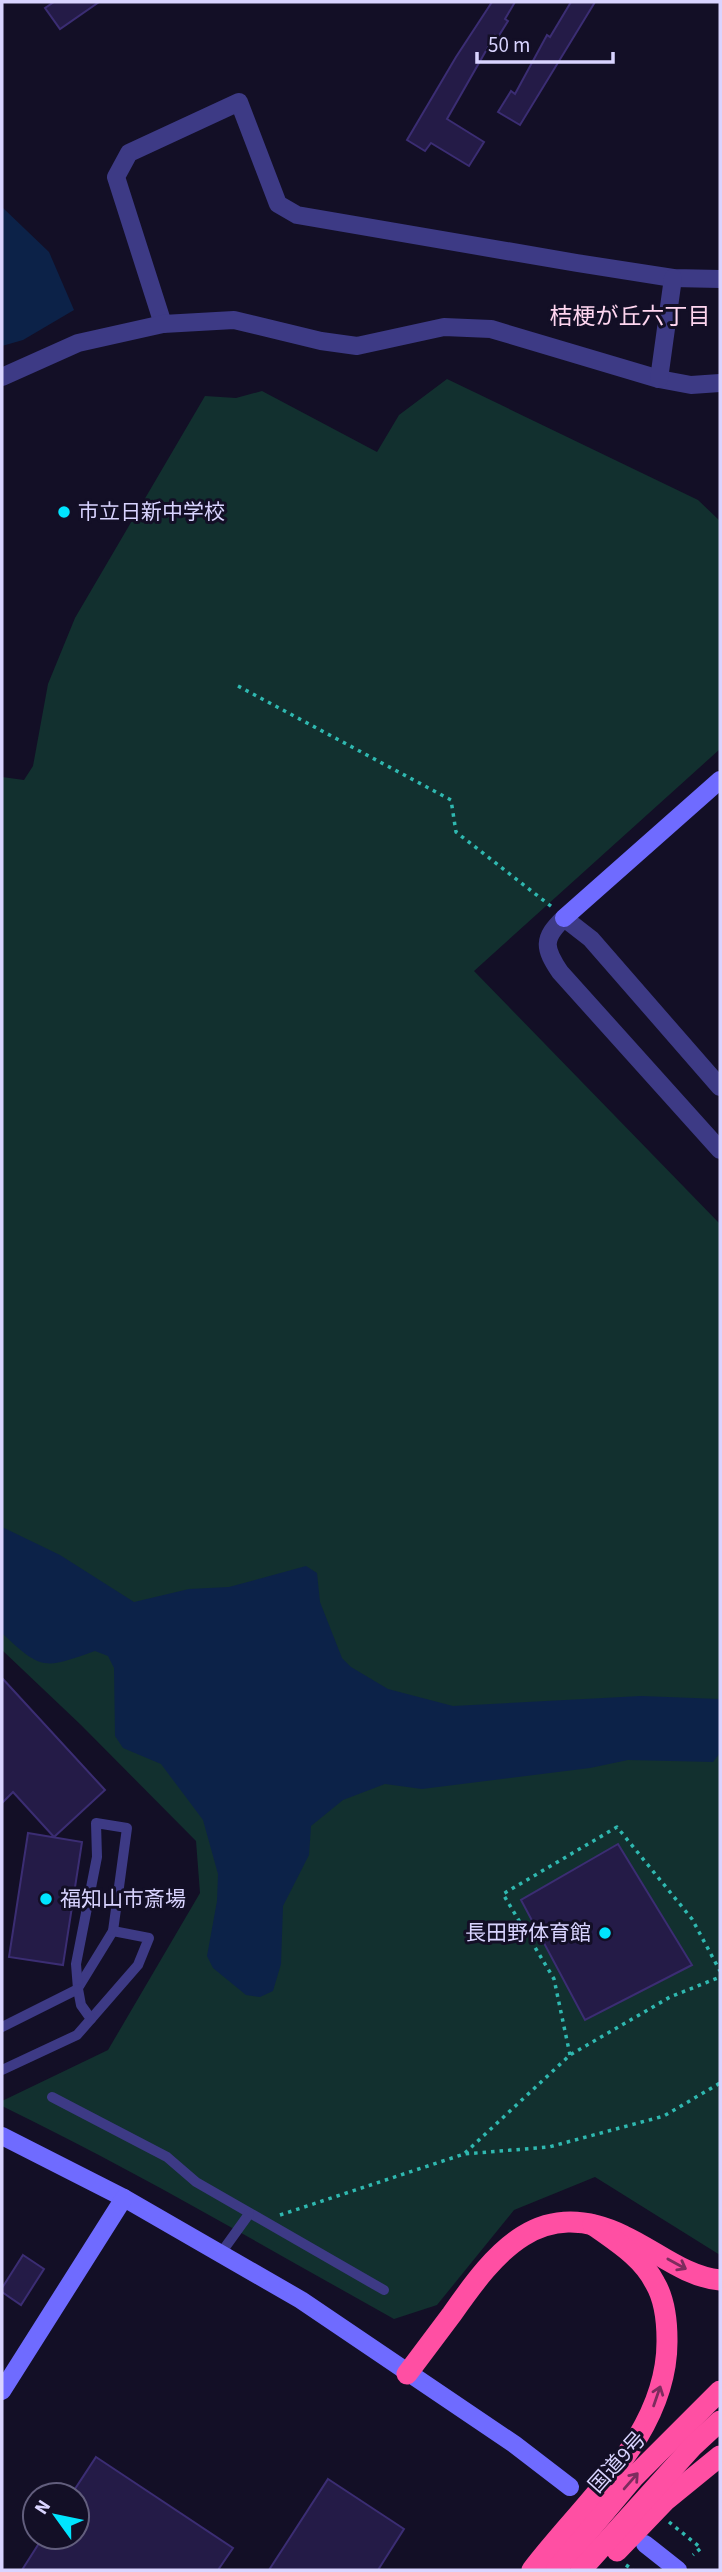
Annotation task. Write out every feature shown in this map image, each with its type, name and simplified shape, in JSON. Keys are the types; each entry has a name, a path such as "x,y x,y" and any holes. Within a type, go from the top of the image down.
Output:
{"highway":[{"path":"407,2374 481,2273 502,2249 525,2234 553,2224 572,2222 593,2225 622,2234 687,2270 720,2280"},
{"path":"532,2570 629,2451 650,2415 662,2380 667,2350 667,2318 656,2283 637,2258 593,2225"},
{"name":"国道9号","path":"556,2570 634,2477 720,2391"},
{"path":"581,2570 685,2455 720,2421"},
{"path":"600,2570 666,2500 720,2456"}],"street":[{"path":"163,324 116,177 129,153 239,102 278,204 297,215 673,278 720,279"},
{"path":"659,379 673,278"},
{"path":"2,377 78,343 163,324 234,320 321,341 357,346 444,327 491,329 659,379 691,385 720,383"},
{"path":"720,780 564,918 550,932 547,953 560,972 720,1150"},
{"path":"564,918 591,939 720,1087"},
{"path":"2,2136 124,2198 301,2300 514,2444 678,2570"},
{"path":"2,2391 124,2198"}],"lane":[{"path":"2,2027 78,1989 113,1931 127,1828 96,1823 97,1857 76,1964 78,1989 81,2005 91,2019"},
{"path":"2,2070 77,2035 138,1965 149,1938 113,1931"},
{"path":"52,2097 167,2157 196,2182 384,2290"},
{"path":"221,2253 249,2214"}],"path":[{"path":"238,686 451,800 456,832 541,897 564,918"},
{"path":"570,2055 554,1979 503,1894 617,1827 692,1919 720,1971"},
{"path":"464,2154 570,2055 670,1997 720,1977"},
{"path":"261,2221 464,2154 549,2147 664,2116 720,2083"},
{"path":"664,2518 701,2547 693,2555"}],"green space":[{"path":"447,379 698,500 720,521 720,749 474,971 720,1224 720,2255 595,2177 514,2210 437,2305 394,2319 151,2183 2,2106 2,2101 108,2050 200,1893 196,1841 2,1650 2,777 24,780 33,766 48,684 75,618 205,396 236,398 262,391 377,452 399,415"}],"water":[{"path":"2,207 49,252 74,310 23,340 2,346"},
{"path":"2,1527 60,1555 134,1602 189,1589 229,1587 306,1566 317,1573 320,1602 342,1658 351,1667 388,1689 453,1706 641,1696 720,1699 720,1753 713,1762 628,1760 590,1768 422,1789 385,1784 343,1800 311,1826 309,1855 283,1906 281,1964 273,1991 260,1997 246,1995 213,1968 207,1956 217,1901 218,1874 203,1820 161,1764 123,1748 115,1736 114,1668 108,1656 95,1651 65,1661 44,1663 26,1654 2,1633"}],"building":[{"path":"54,2 99,2 60,29 45,8"},
{"path":"492,2 515,2 505,19 508,21 498,37 495,35 447,119 484,142 469,166 431,143 425,151 407,140"},
{"path":"571,2 595,2 520,125 498,112 511,91 515,94 547,35 550,37"},
{"path":"2,1678 105,1790 54,1837 13,1792 2,1803"},
{"name":"福知山市斎場","path":"28,1833 82,1842 63,1965 9,1957"},
{"name":"長田野体育館","path":"618,1844 692,1965 585,2020 521,1900"},
{"path":"23,2255 44,2269 21,2305 2,2292 2,2288"},
{"path":"96,2457 233,2548 218,2570 22,2570 34,2551 91,2551 91,2481 80,2481"},
{"path":"328,2479 404,2529 378,2570 269,2570"}],"place":[{"name":"市立日新中学校","path":"64,512"},
{"name":"福知山市斎場","path":"46,1899"},
{"name":"長田野体育館","path":"605,1933"}],"district":[{"name":"桔梗が丘六丁目","path":"630,316"}]}
